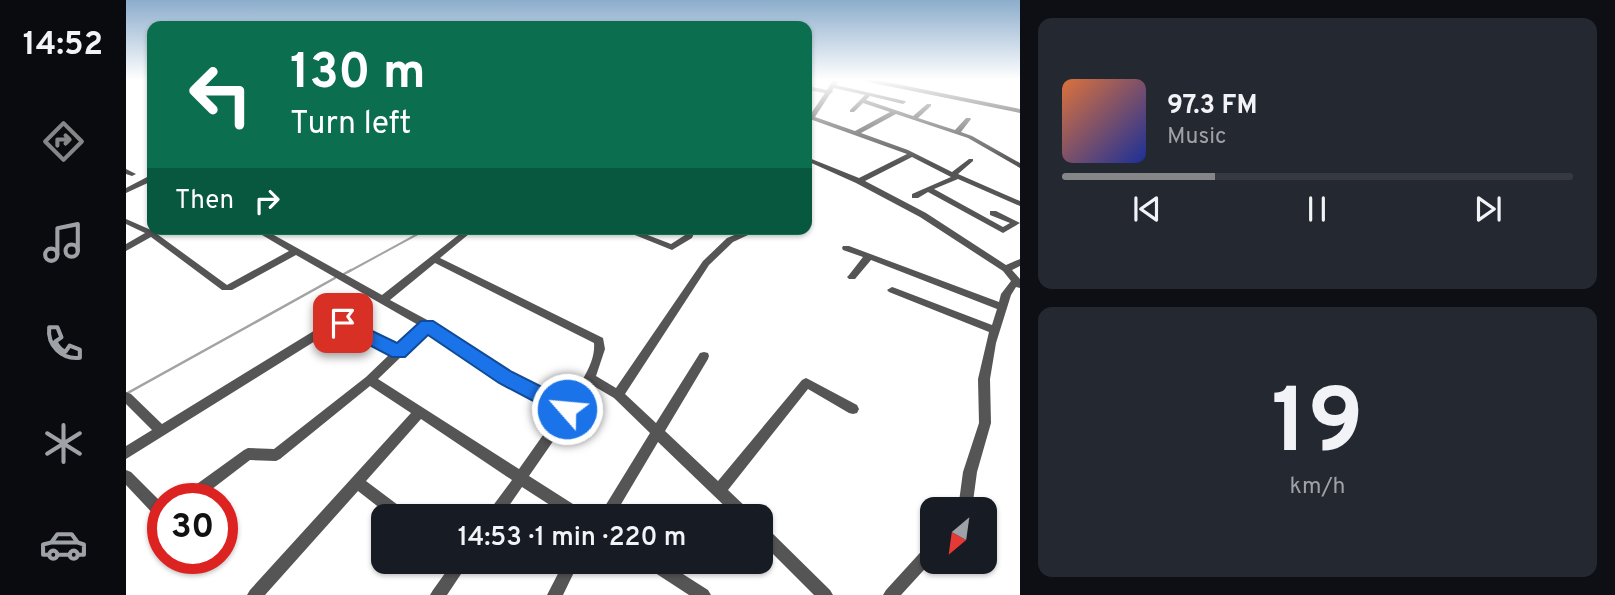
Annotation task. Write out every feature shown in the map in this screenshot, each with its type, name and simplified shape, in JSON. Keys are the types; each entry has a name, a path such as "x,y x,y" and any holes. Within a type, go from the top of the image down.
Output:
{"street":[{"path":"852,111 856,108"},
{"path":"883,108 957,132 1020,166"},
{"path":"914,118 926,108"},
{"path":"858,132 895,112"},
{"path":"812,117 912,154 954,176 1020,204"},
{"path":"957,132 968,119"},
{"path":"859,181 912,154"},
{"path":"915,196 954,176 971,160"},
{"path":"812,161 859,181 923,215 1006,269 1018,284 1006,294 995,330 984,379 985,423 970,472 967,497"},
{"path":"126,191 147,180"},
{"path":"928,189 1003,230 1016,223 993,213"},
{"path":"126,221 147,228"},
{"path":"126,248 148,235"},
{"path":"160,235 225,288 296,251"},
{"path":"267,235 427,326 506,378 567,409"},
{"path":"383,300 464,235"},
{"path":"640,235 672,247 679,245 687,235"},
{"path":"618,395 706,263 730,240 742,235"},
{"path":"846,248 1002,307"},
{"path":"852,277 869,256"},
{"path":"434,259 599,341 600,349 590,378 503,504"},
{"path":"1006,269 1020,262"},
{"path":"892,290 995,330"},
{"path":"126,453 334,324 343,323 398,352"},
{"path":"209,483 248,454 276,454 370,380 427,326"},
{"path":"613,504 704,356"},
{"path":"590,378 618,395 733,504"},
{"path":"370,380 418,414 559,504"},
{"path":"719,491 806,383 853,409"},
{"path":"127,397 160,430"},
{"path":"255,595 418,414"},
{"path":"126,476 147,498"},
{"path":"357,482 385,504"},
{"path":"773,544 824,595"},
{"path":"891,595 920,563"},
{"path":"438,595 453,574"},
{"path":"555,595 566,574"},
{"path":"670,574 703,595"}],"waterway":[{"path":"348,272 416,235"},
{"path":"344,274 351,270"},
{"path":"126,394 335,278"}],"route":[{"path":"343,323 398,352 427,326 506,378 567,409"}]}
